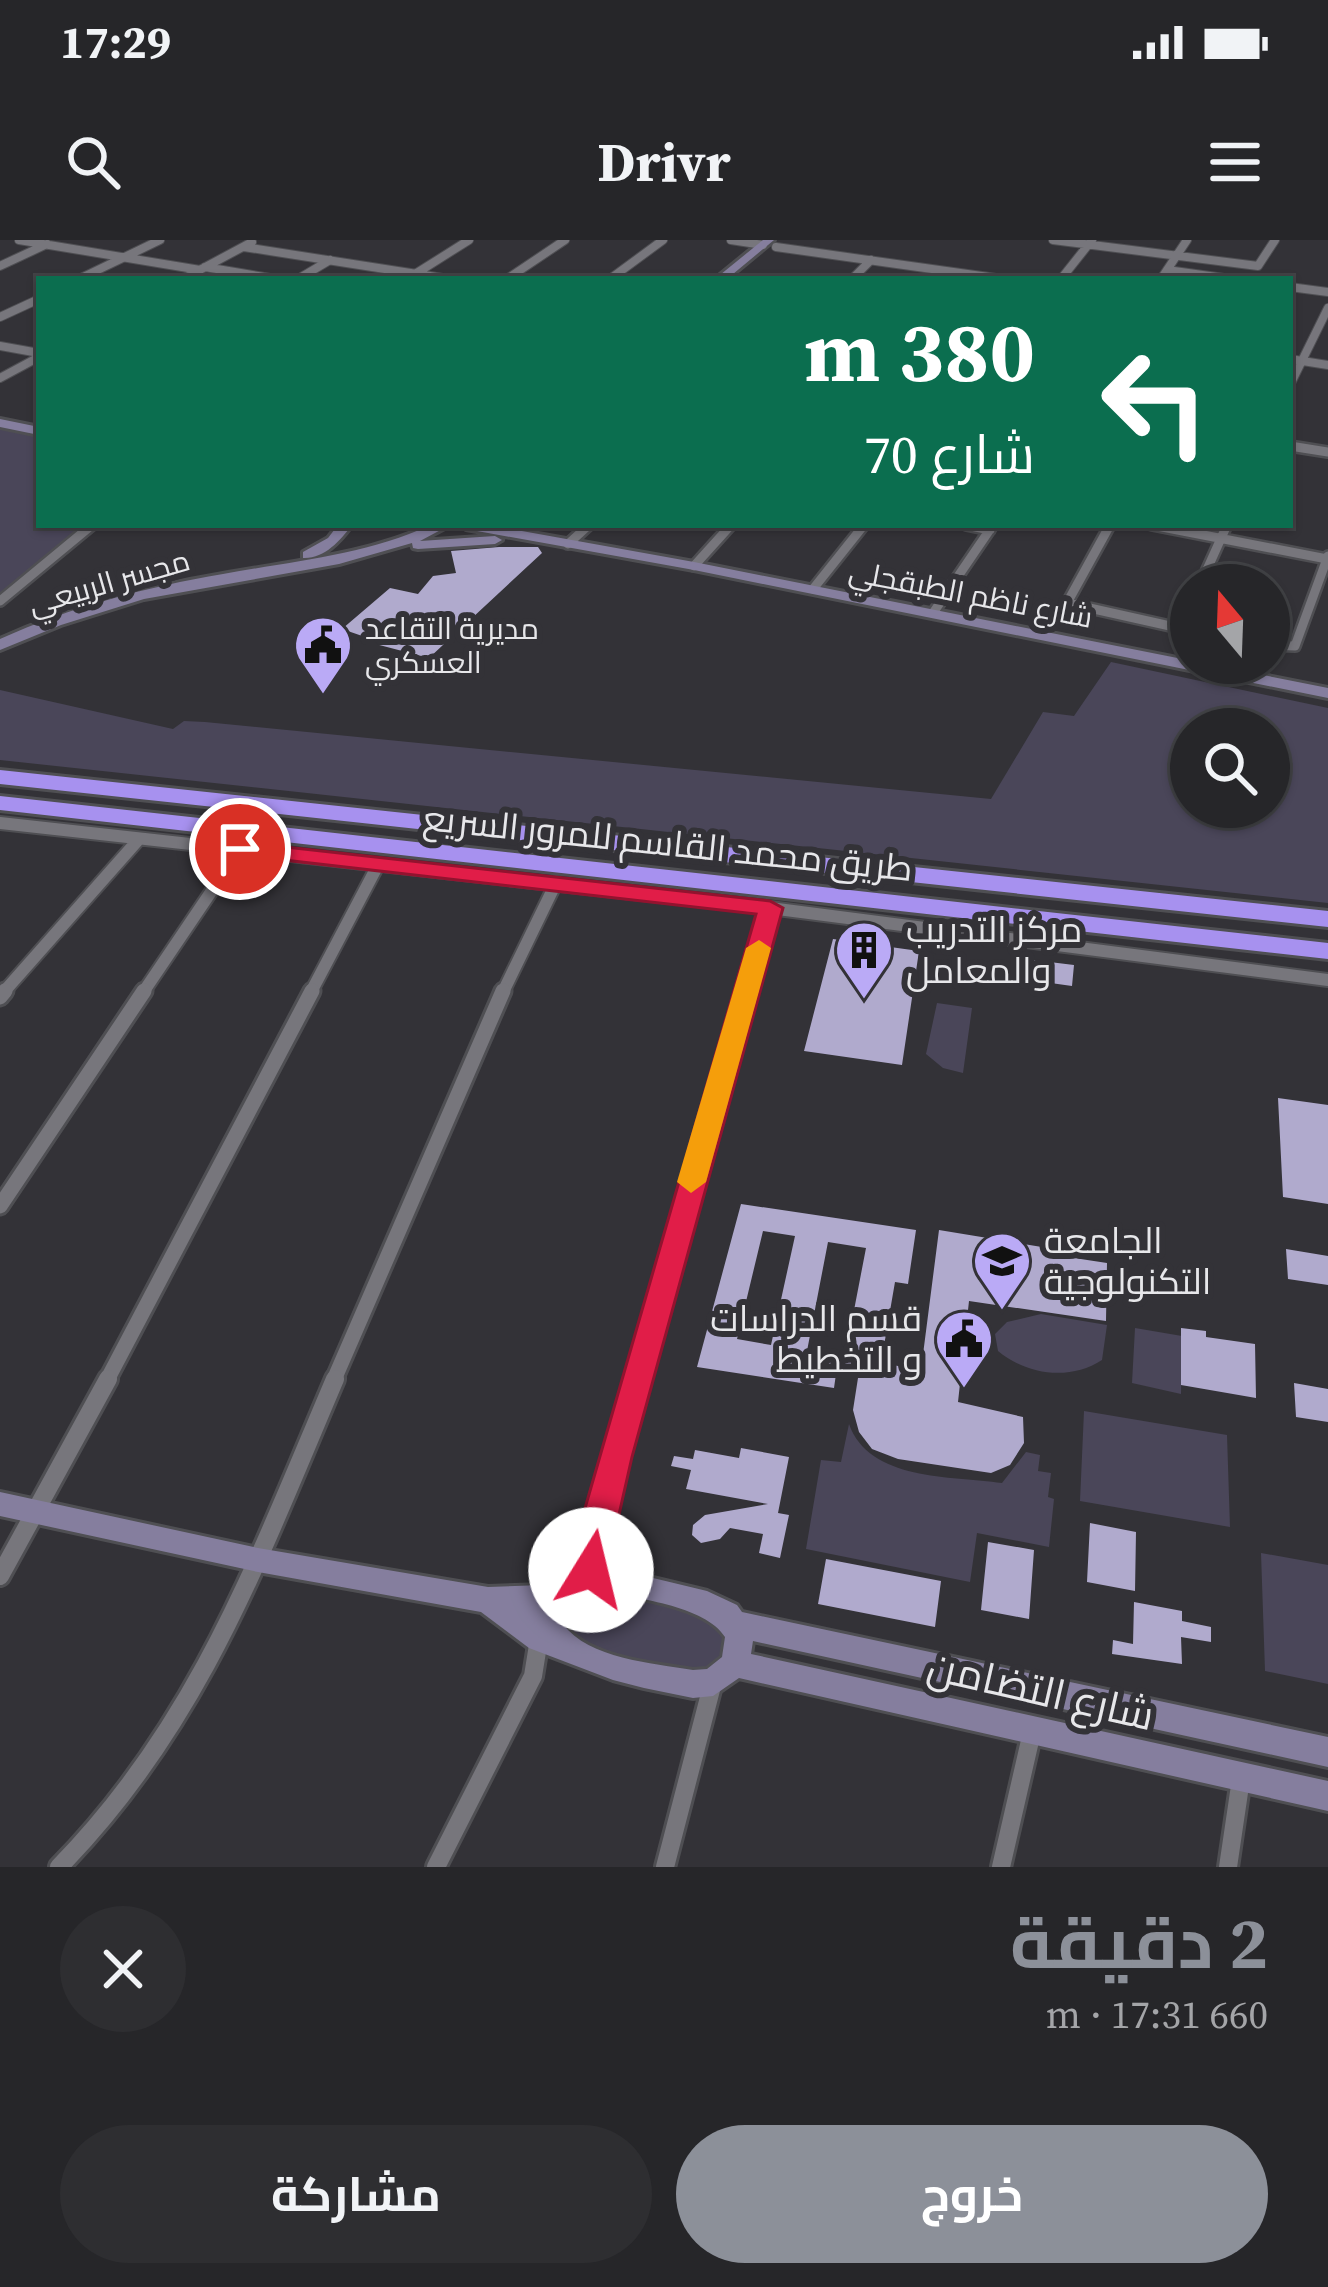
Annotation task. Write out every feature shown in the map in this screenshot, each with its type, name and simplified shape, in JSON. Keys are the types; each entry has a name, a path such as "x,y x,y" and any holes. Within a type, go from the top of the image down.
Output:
{"highway":[{"name":"طريق محمد القاسم للمرور السريع","path":"0,777 1328,919"},
{"name":"طريق محمد القاسم للمرور السريع","path":"0,803 1328,952"}],"main road":[{"path":"725,276 773,243"},
{"path":"740,276 773,243"},
{"path":"0,423 36,430"},
{"path":"308,555 333,541 343,528"},
{"name":"مجسر الربيعي","path":"2,641 124,593 370,541 400,528"},
{"name":"مجسر الربيعي","path":"2,641 151,593 353,558 435,528"},
{"name":"شارع ناظم الطبقجلي","path":"481,528 603,548 1328,693"},
{"name":"شارع ناظم الطبقجلي","path":"521,528 570,542"},
{"path":"353,558 443,542 538,539"},
{"name":"شارع التضامن","path":"0,1504 258,1560 488,1600 542,1598 587,1583 666,1591 707,1604 735,1624 1328,1752"},
{"path":"566,1652 550,1622 560,1596 587,1583"},
{"name":"شارع التضامن","path":"488,1600 539,1639 636,1673 693,1684 724,1673 1032,1732 1328,1796"},
{"path":"724,1673 740,1651 735,1624"}],"street":[{"path":"20,240 256,276"},
{"path":"0,266 57,240"},
{"path":"86,276 160,240"},
{"path":"188,276 256,240"},
{"path":"244,247 411,276 469,240"},
{"path":"511,276 565,240"},
{"path":"614,276 663,240"},
{"path":"731,240 773,243 957,276"},
{"path":"1053,240 1258,266 1275,240"},
{"path":"1163,276 1187,240"},
{"path":"1063,276 1090,242"},
{"path":"303,276 330,260"},
{"path":"854,276 871,260"},
{"path":"1167,270 1210,276"},
{"path":"1293,287 1328,292"},
{"path":"0,317 36,300"},
{"path":"0,305 36,312"},
{"path":"1293,380 1328,308"},
{"path":"0,346 36,354"},
{"path":"0,379 36,357"},
{"path":"1293,360 1328,365"},
{"path":"1293,446 1328,452"},
{"path":"0,601 88,528"},
{"path":"570,542 586,528"},
{"path":"694,566 728,528"},
{"path":"813,590 862,528"},
{"path":"933,613 990,528"},
{"path":"1108,528 1067,603 1170,626"},
{"path":"1168,528 1327,560 1295,646 1290,646"},
{"path":"1210,564 1226,528"},
{"path":"0,840 8,824 770,908 1328,980"},
{"path":"0,997 139,839"},
{"path":"0,1206 240,849"},
{"path":"0,1576 378,865"},
{"path":"59,1867 98,1832 187,1708 258,1560 505,984 556,883"},
{"path":"587,1583 597,1527 770,908"},
{"path":"436,1867 533,1676 539,1639"},
{"path":"533,1676 566,1652"},
{"path":"665,1867 724,1673"},
{"path":"1001,1867 1032,1732"},
{"path":"1228,1867 1241,1779"}],"shaded area":[{"path":"0,429 36,436 36,528 81,528 0,593"},
{"path":"1111,662 1170,675 1170,684 1215,684 1328,708 1328,903 0,760 0,690 173,729 184,721 205,722 991,799 1043,712 1074,716"},
{"path":"937,1003 972,1008 963,1073 943,1068 926,1054"},
{"path":"1041,1314 1107,1325 1102,1360 1076,1371 1049,1372 1022,1365 998,1351 995,1334 1007,1322"},
{"path":"1135,1328 1182,1336 1181,1394 1132,1383"},
{"path":"1084,1411 1227,1435 1230,1527 1080,1501"},
{"path":"849,1424 859,1443 874,1456 893,1466 936,1476 1002,1483 1026,1452 1040,1455 1038,1471 1051,1473 1048,1497 1054,1499 1049,1547 977,1533 970,1582 806,1549 821,1460 841,1462"},
{"path":"1261,1553 1328,1565 1328,1684 1265,1671"},
{"path":"608,1591 701,1612 723,1630 722,1653 703,1668 671,1667 614,1653 571,1634 568,1615 575,1602"}],"building":[{"path":"538,547 542,553 429,658 364,641 368,638 342,629 390,588 418,594 433,576 456,573 451,551"},
{"name":"مركز التدريب والمعامل","path":"833,939 919,951 902,1065 804,1051"},
{"path":"1025,959 1074,965 1072,986 1022,979"},
{"path":"1278,1098 1328,1105 1328,1204 1283,1197"},
{"path":"741,1204 916,1230 908,1284 895,1282 881,1363 921,1370 939,1230 1060,1250 1061,1256 1107,1263 1106,1321 969,1301 958,1402 1023,1417 1024,1443 1010,1465 991,1473 898,1459 872,1449 859,1432 853,1410 858,1378 836,1374 834,1388 697,1367","holes":["763,1231 795,1236 771,1345 737,1339","828,1242 866,1248 845,1357 807,1351"]},
{"path":"1286,1249 1328,1256 1328,1285 1288,1279"},
{"path":"1181,1328 1255,1344 1256,1398 1181,1385"},
{"path":"1294,1383 1328,1389 1328,1422 1296,1417"},
{"path":"741,1448 789,1457 778,1513 789,1515 780,1558 759,1553 763,1534 730,1528 720,1539 701,1543 692,1535 693,1525 705,1515 768,1504 686,1489 691,1470 671,1466 674,1456 693,1459 695,1450 739,1458"},
{"path":"1090,1523 1136,1532 1135,1591 1087,1582"},
{"path":"988,1542 1034,1550 1029,1619 981,1610"},
{"path":"826,1559 941,1581 935,1627 818,1604"},
{"path":"1134,1602 1182,1611 1182,1621 1211,1627 1211,1642 1181,1637 1182,1664 1112,1654 1113,1640 1133,1644"}],"slow traffic":[{"path":"691,1182 759,948"}],"place":[{"name":"مديرية التقاعد العسكري","path":"323,696"},
{"name":"مركز التدريب والمعامل","path":"864,1001"},
{"name":"الجامعة التكنولوجية","path":"1002,1312"},
{"name":"قسم الدراسات و التخطيط","path":"964,1390"}],"route":[{"path":"240,849 770,908 615,1457 591,1550 591,1570"}]}
